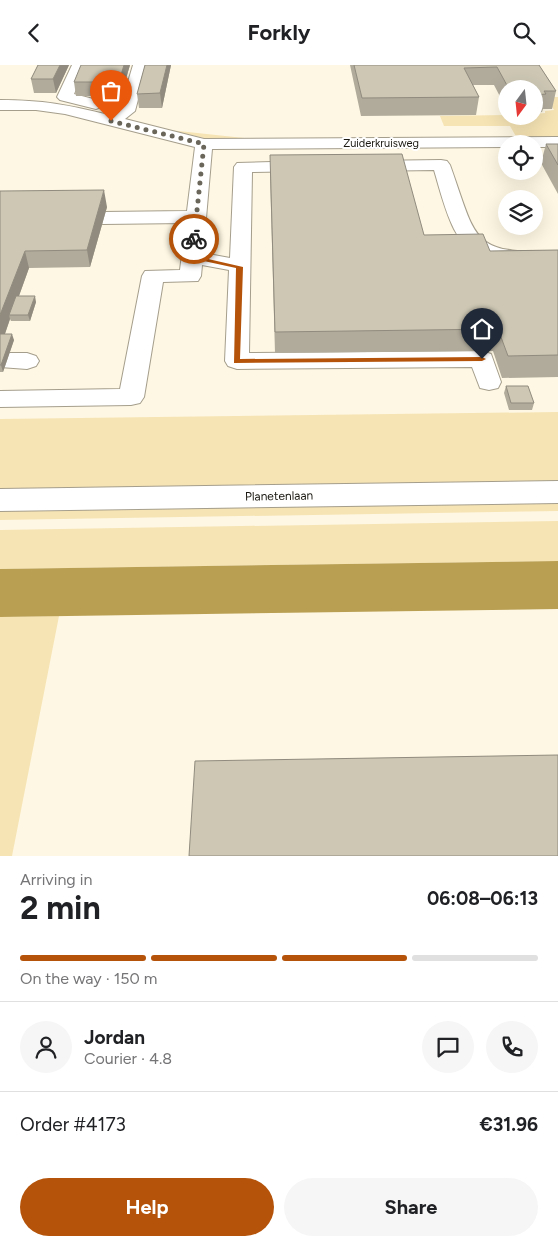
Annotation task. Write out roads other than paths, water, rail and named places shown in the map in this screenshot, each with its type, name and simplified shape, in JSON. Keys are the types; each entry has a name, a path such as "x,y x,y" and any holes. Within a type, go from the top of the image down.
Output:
{"street":[{"path":"79,65 65,97 127,111"},
{"path":"111,121 127,111 140,65"},
{"name":"Zuiderkruisweg","path":"0,105 49,107 204,144 558,142"},
{"path":"400,143 407,166"},
{"path":"191,266 204,144"},
{"path":"489,382 482,359 237,361 242,167 441,165 465,231 473,242 480,247 515,258 558,257"},
{"path":"105,214 197,213"},
{"path":"0,399 131,397 153,276 191,266 240,267"},
{"name":"Planetenlaan","path":"0,500 558,492"}]}
